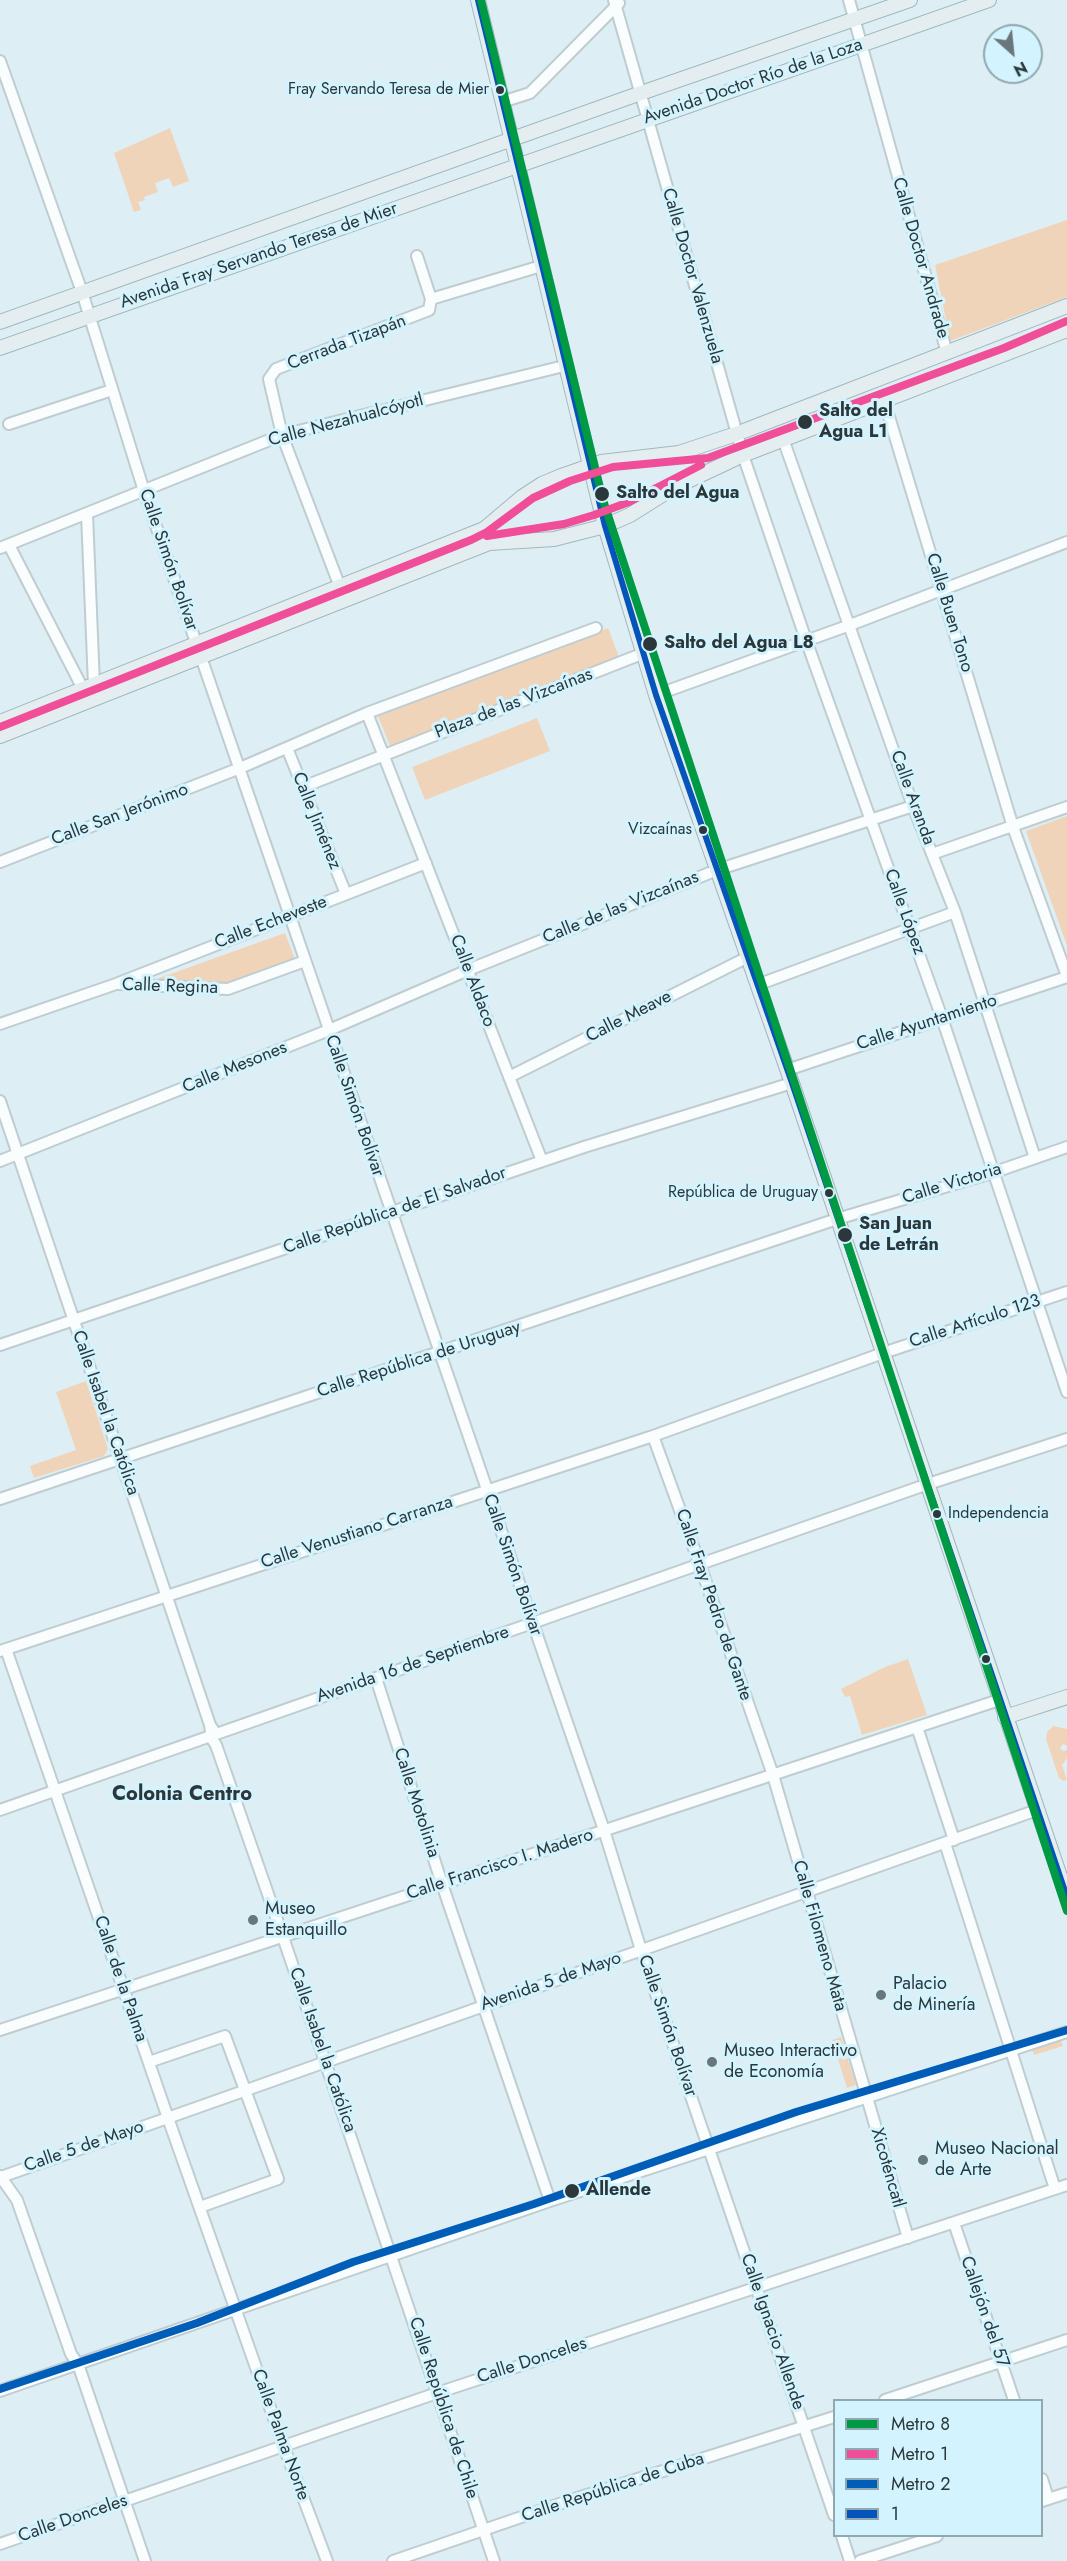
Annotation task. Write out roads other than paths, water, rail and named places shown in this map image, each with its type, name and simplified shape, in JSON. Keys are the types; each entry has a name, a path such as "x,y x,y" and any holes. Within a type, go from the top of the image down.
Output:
{"main road":[{"path":"478,0 564,366 605,526 656,695 790,1076 1067,1897"},
{"name":"Avenida Doctor Río de la Loza","path":"511,139 910,0"},
{"name":"Avenida Doctor Río de la Loza","path":"517,165 989,0"},
{"name":"Avenida Fray Servando Teresa de Mier","path":"0,322 511,139"},
{"name":"Avenida Fray Servando Teresa de Mier","path":"0,348 517,165"},
{"path":"0,736 340,587 484,529 522,497 542,484 590,465 620,459 679,453 736,434 1067,306"},
{"path":"0,722 89,687 200,650 489,543 554,538 605,526 650,504 673,488 743,455 1067,330"},
{"path":"1005,1717 1067,1697"}],"street":[{"name":"Calle Doctor Andrade","path":"849,0 946,353"},
{"path":"502,102 530,93 617,2"},
{"name":"Calle Doctor Valenzuela","path":"617,2 736,434"},
{"name":"Calle Simón Bolívar","path":"0,61 82,292 144,491 604,1830 641,1950 709,2150"},
{"path":"417,256 431,299 541,266"},
{"name":"Cerrada Tizapán","path":"282,435 269,385 272,373 425,313 429,310 431,299"},
{"name":"Calle Nezahualcóyotl","path":"4,547 282,435 564,366"},
{"path":"9,424 112,390"},
{"name":"Calle Buen Tono","path":"884,400 1013,826 1067,977"},
{"name":"Calle López","path":"736,434 806,640 942,1018 1067,1392"},
{"path":"282,435 340,587"},
{"name":"Calle Aranda","path":"783,439 913,806 955,912 987,1004 1035,1158"},
{"path":"87,514 89,687"},
{"path":"656,695 850,625 1067,542"},
{"path":"4,547 89,687"},
{"path":"240,768 367,713 596,628"},
{"name":"Plaza de las Vizcaínas","path":"303,787 644,653"},
{"name":"Calle Aldaco","path":"367,713 542,1161"},
{"name":"Calle Jiménez","path":"287,748 346,894"},
{"name":"Calle San Jerónimo","path":"0,862 240,768"},
{"name":"Calle de las Vizcaínas","path":"468,970 717,870 913,806"},
{"path":"932,854 1067,807"},
{"name":"Calle Echeveste","path":"116,984 426,863"},
{"path":"758,985 955,912"},
{"name":"Calle Meave","path":"509,1077 748,957"},
{"name":"Calle Regina","path":"0,1024 116,984 228,989 305,961"},
{"name":"Calle Mesones","path":"0,1161 329,1030 468,970"},
{"name":"Calle Ayuntamiento","path":"790,1076 942,1018 1067,977"},
{"name":"Calle República de El Salvador","path":"0,1345 790,1076"},
{"name":"Calle Isabel la Católica","path":"0,1101 213,1735 392,2254"},
{"name":"Calle Victoria","path":"837,1219 995,1172 1067,1147"},
{"name":"Calle República de Uruguay","path":"0,1499 837,1219"},
{"name":"Calle Artículo 123","path":"883,1353 1067,1292"},
{"name":"Calle Venustiano Carranza","path":"3,1650 653,1436 883,1353"},
{"name":"Calle Fray Pedro de Gante","path":"653,1436 773,1775"},
{"name":"Avenida 16 de Septiembre","path":"0,1810 927,1484 1067,1439"},
{"name":"Calle de la Palma","path":"3,1650 235,2308"},
{"name":"Calle Motolinia","path":"376,1678 442,1884 550,2201"},
{"name":"Calle Francisco I. Madero","path":"0,2030 999,1700"},
{"path":"917,1727 1011,2050 1055,2189"},
{"name":"Calle Filomeno Mata","path":"773,1775 867,2098"},
{"name":"Avenida 5 de Mayo","path":"168,2118 1037,1810"},
{"path":"0,2391 392,2254 1067,2032"},
{"path":"149,2062 225,2036 278,2179 200,2207"},
{"name":"Xicoténcatl","path":"867,2098 908,2238"},
{"name":"Calle 5 de Mayo","path":"0,2176 168,2118"},
{"name":"Calle Ignacio Allende","path":"709,2150 833,2512"},
{"path":"0,2176 17,2200 71,2354 78,2364 145,2561"},
{"name":"Calle Donceles","path":"0,2544 437,2393 1067,2185"},
{"name":"Callejón del 57","path":"954,2223 1014,2399"},
{"name":"Calle República de Chile","path":"392,2254 494,2561"},
{"name":"Calle Palma Norte","path":"235,2308 327,2561"},
{"path":"888,2399 1067,2340"},
{"name":"Calle República de Cuba","path":"393,2561 833,2417"},
{"path":"1045,2500 1067,2493"},
{"path":"843,2537 850,2561"},
{"path":"860,2561 931,2537"}],"metro line":[{"name":"8","path":"481,0 603,500 1067,1911"},
{"name":"1","path":"0,727 471,540 487,532 533,498 570,481 613,467 708,458 1004,348 1067,321"},
{"name":"1","path":"487,536 564,524 594,515 629,502 701,465"},
{"name":"2","path":"0,2389 197,2323 353,2262 534,2204 796,2112 1067,2030"}],"place":[{"name":"Fray Servando Teresa de Mier","path":"500,90"},
{"name":"Salto del Agua L1","path":"805,422"},
{"name":"Salto del Agua","path":"602,494"},
{"name":"Salto del Agua L8","path":"650,644"},
{"name":"Vizcaínas","path":"703,830"},
{"name":"República de Uruguay","path":"829,1193"},
{"name":"San Juan de Letrán","path":"845,1235"},
{"name":"Independencia","path":"937,1514"},
{"name":"Museo Estanquillo","path":"253,1920"},
{"name":"Palacio de Minería","path":"881,1995"},
{"name":"Museo Interactivo de Economía","path":"712,2062"},
{"name":"Museo Nacional de Arte","path":"923,2160"},
{"name":"Allende","path":"572,2191"}],"district":[{"name":"Colonia Centro","path":"182,1795"}]}
